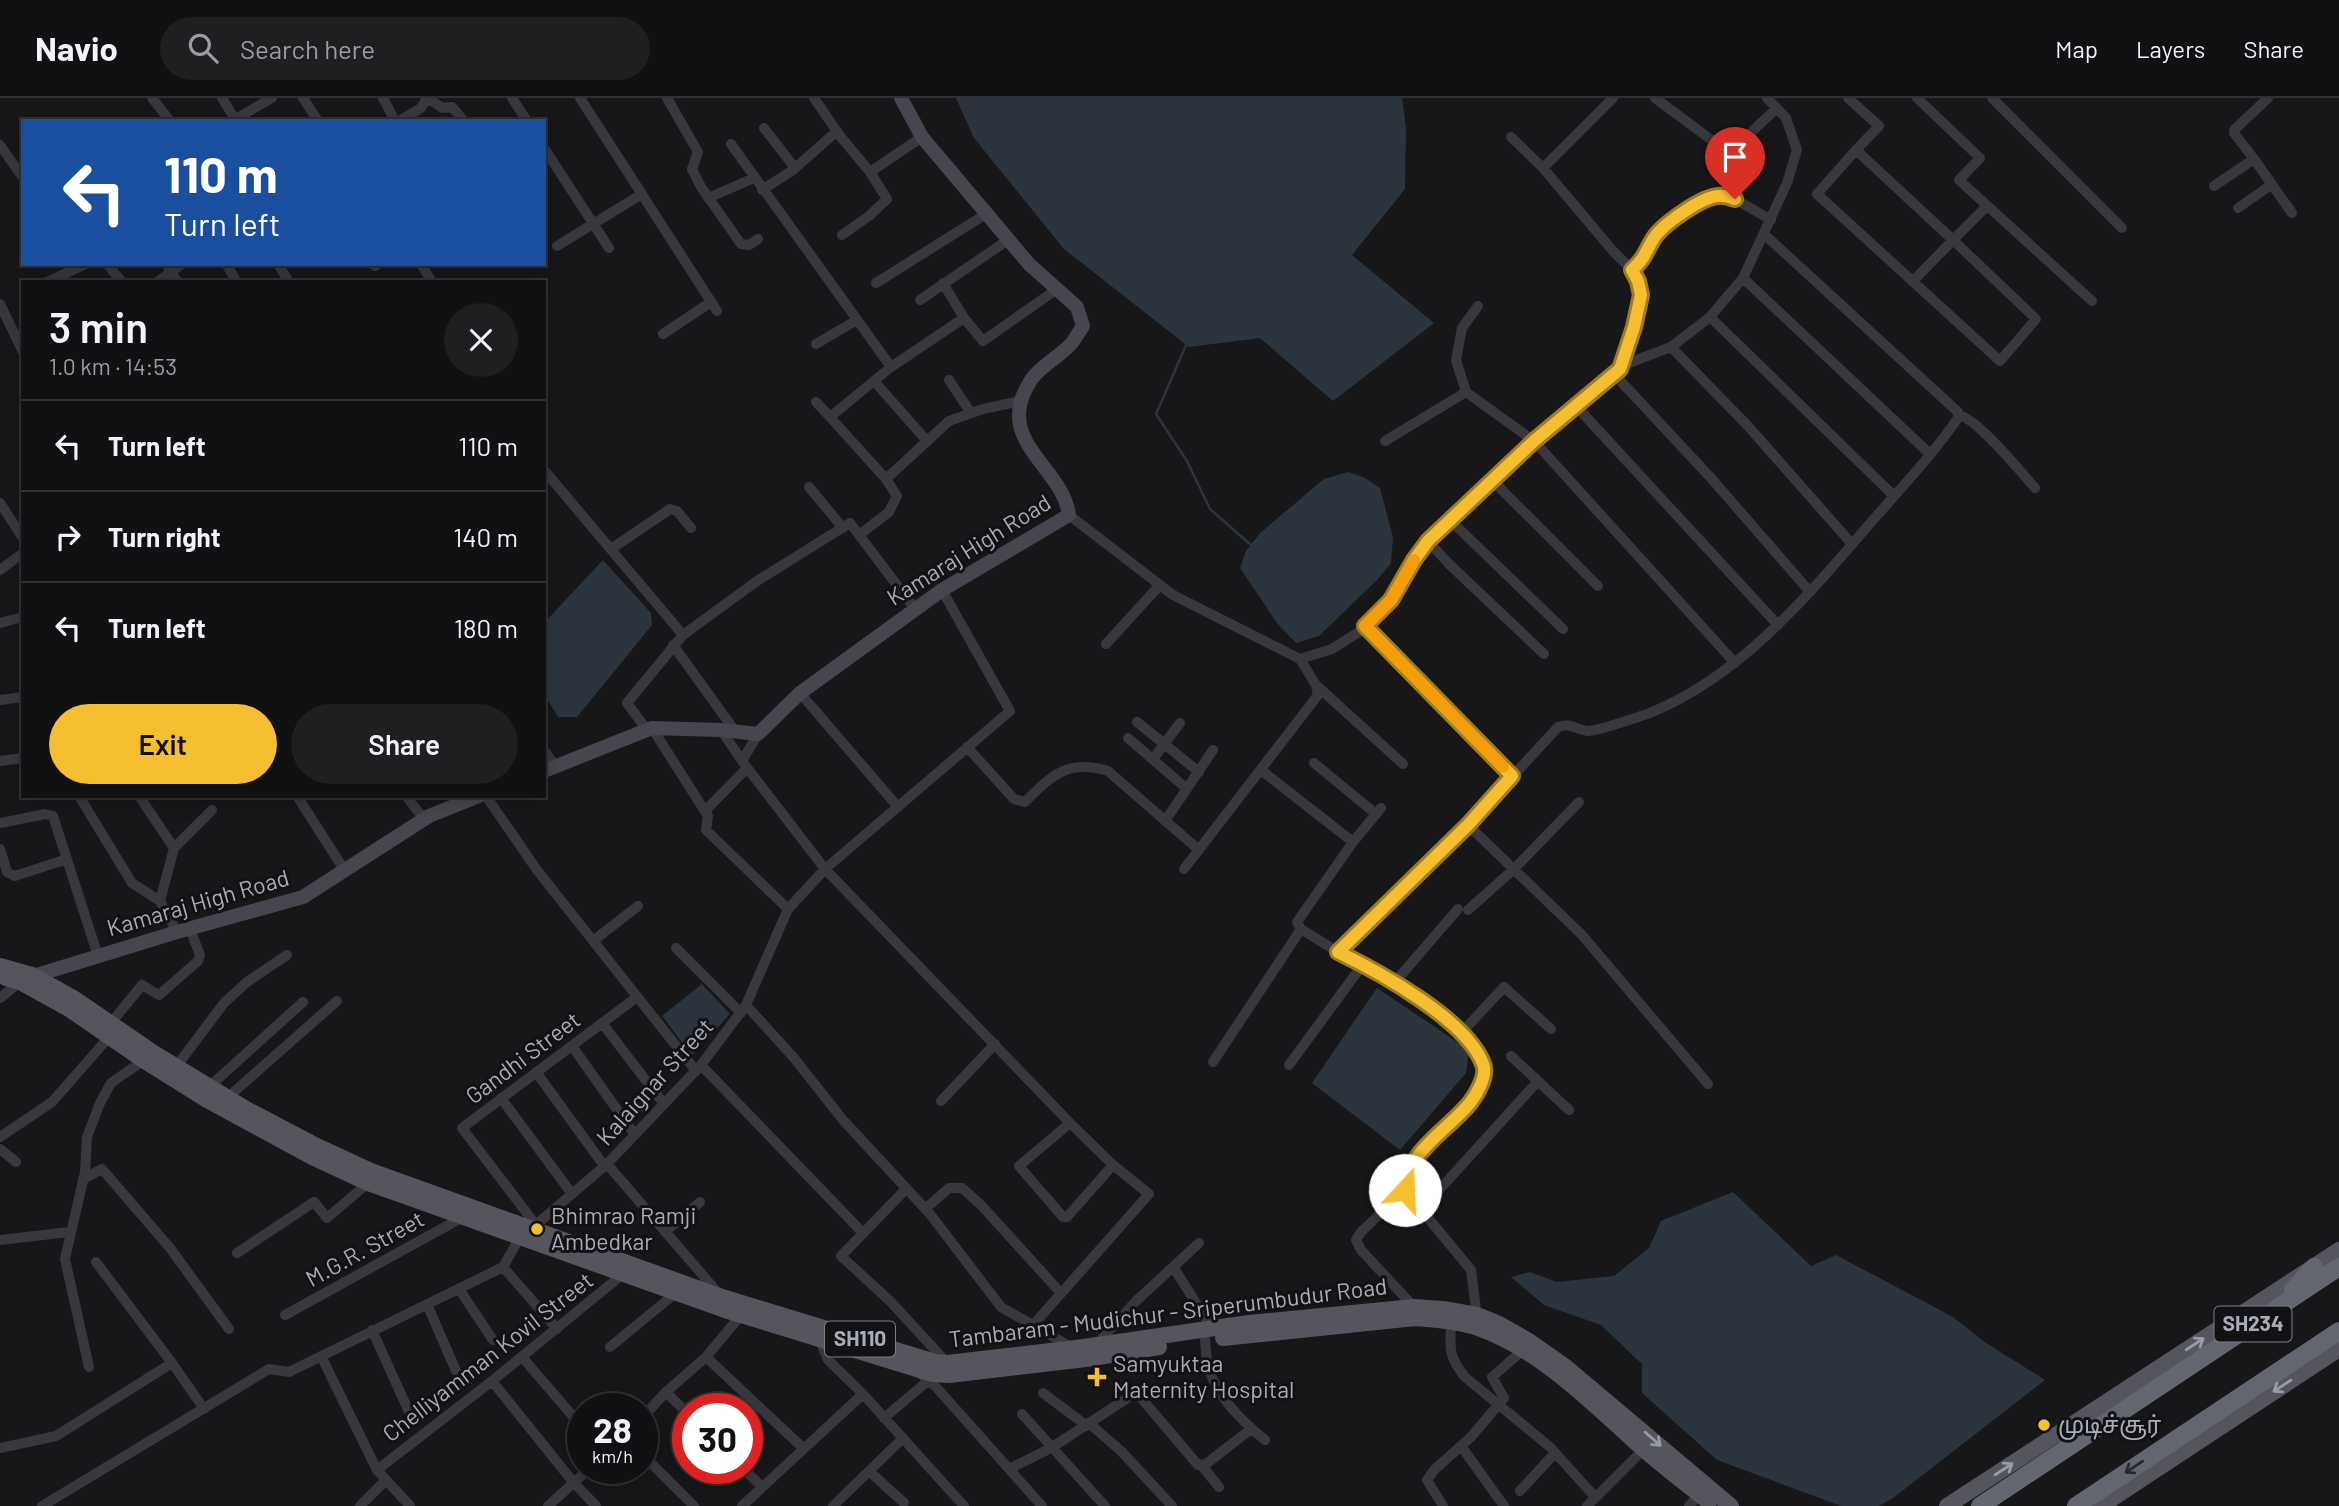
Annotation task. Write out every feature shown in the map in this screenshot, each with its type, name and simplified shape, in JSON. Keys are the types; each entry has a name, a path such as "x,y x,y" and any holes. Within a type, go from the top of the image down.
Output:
{"highway":[{"path":"2274,1310 2314,1267"},
{"name":"SH234","path":"1980,1506 2339,1267"},
{"name":"SH234","path":"2076,1506 2339,1331"}],"main road":[{"name":"Tambaram - Mudichur - Sriperumbudur Road","path":"0,966 26,979 69,1009 109,1030 149,1057 191,1091 312,1157 368,1182 463,1217 529,1230 623,1275 820,1333 913,1368 949,1375 1086,1359 1209,1335 1249,1323 1414,1307 1443,1309 1476,1321 1522,1351 1595,1405 1698,1496 1714,1506"},
{"name":"Tambaram - Mudichur - Sriperumbudur Road","path":"0,976 26,979"},
{"name":"Tambaram - Mudichur - Sriperumbudur Road","path":"149,1057 176,1067 227,1098 317,1146 371,1171 529,1230 722,1297 744,1309"},
{"path":"1947,1506 2339,1250"},
{"name":"Tambaram - Mudichur - Sriperumbudur Road","path":"820,1333 947,1363 1096,1345 1415,1318 1500,1324 1566,1367 1653,1438 1698,1496 1731,1506"},
{"path":"2101,1506 2339,1349"}],"street":[{"path":"152,98 168,119"},
{"path":"222,98 234,119"},
{"path":"237,119 272,98"},
{"path":"303,98 317,119"},
{"path":"383,98 396,119"},
{"path":"512,98 526,119"},
{"path":"580,98 714,306 663,334"},
{"path":"667,98 698,152 692,169 708,198 741,244 749,245 758,239"},
{"path":"814,98 887,199 842,235"},
{"path":"886,479 949,421 1016,402 1021,404 1032,378 1071,344 1083,326 1077,307 1029,264 922,136 901,98"},
{"path":"1543,168 1613,98"},
{"path":"1655,98 1729,153 1777,108"},
{"path":"1300,659 1332,649 1365,626 1391,600 1428,541 1534,441 1626,364 1671,347 1710,317 1743,278 1787,183 1797,150 1786,118 1767,98"},
{"path":"1848,98 1879,126 1856,150 1817,194 2000,361 2036,319 1856,150"},
{"path":"1917,98 1980,159 1959,180 2092,302"},
{"path":"1992,98 2122,228"},
{"path":"2268,98 2234,133 2292,213"},
{"path":"400,119 421,107 426,100 435,102 442,108 452,107 462,119"},
{"path":"764,128 795,168"},
{"path":"762,190 795,168 837,131"},
{"path":"870,172 922,136"},
{"path":"1511,137 1543,168 1632,270 1638,281 1641,295 1634,327 1617,372"},
{"path":"731,144 891,367"},
{"path":"0,145 21,175"},
{"path":"546,151 609,248"},
{"path":"2214,186 2254,159"},
{"path":"708,198 754,178"},
{"path":"2238,208 2271,185"},
{"path":"557,246 642,194"},
{"path":"1632,270 1647,254 1653,239 1664,226 1708,198 1724,196 1735,199 1771,220"},
{"path":"1913,281 1987,205"},
{"path":"876,284 986,214"},
{"path":"1764,234 1958,412 1958,415"},
{"path":"920,300 1008,240"},
{"path":"51,280 82,266"},
{"path":"109,266 120,280"},
{"path":"1743,278 1930,454"},
{"path":"943,283 964,318 983,341 1057,289"},
{"path":"0,304 21,348"},
{"path":"1478,306 1462,328 1455,360 1466,392 1534,441 1735,663"},
{"path":"1710,317 1894,496"},
{"path":"830,417 891,367 964,318"},
{"path":"816,344 858,320"},
{"path":"1671,347 1747,425 1852,544"},
{"path":"1617,372 1810,592"},
{"path":"949,380 971,413"},
{"path":"874,381 927,441"},
{"path":"1385,441 1466,392"},
{"path":"816,402 886,479 897,496 888,512 859,535"},
{"name":"Kamaraj High Road","path":"758,734 800,694 915,609 942,590 1069,515 1068,500 1026,444 1019,422 1021,404"},
{"path":"1576,405 1778,625"},
{"path":"1338,952 1468,825 1558,727 1566,724 1588,731 1648,713 1675,701 1735,663 1810,592 1930,454 1958,415"},
{"path":"1958,415 1964,415 1980,429 2035,488"},
{"path":"546,474 683,635"},
{"path":"1493,481 1598,586"},
{"path":"809,487 843,528"},
{"path":"0,503 21,535"},
{"path":"611,549 670,509 677,511 691,528"},
{"path":"1069,515 1173,595 1300,659 1316,685 1403,764"},
{"path":"1450,520 1563,629"},
{"path":"788,909 706,830 708,816 705,811 650,729 627,703 683,635 757,581 850,523 915,609"},
{"path":"1428,541 1544,654"},
{"path":"0,570 21,554"},
{"path":"1106,644 1160,585"},
{"name":"Kalaignar Street","path":"503,1267 529,1230 606,1166 699,1068 743,1009 788,909 825,869 1010,711 942,590"},
{"path":"0,623 21,618"},
{"path":"1365,626 1512,776"},
{"path":"673,645 728,730 745,765 825,869 1070,1123 1113,1165 1149,1194 1034,1324"},
{"path":"1184,869 1318,695 1316,685"},
{"path":"800,694 898,807"},
{"path":"0,699 21,697"},
{"path":"1137,722 1199,772"},
{"path":"1153,759 1180,723"},
{"path":"550,769 650,729 728,730 758,734 745,765 705,811"},
{"path":"1128,738 1187,789"},
{"path":"967,747 1014,799 1021,802 1025,802 1059,772 1091,766 1108,771 1199,850"},
{"path":"1165,821 1213,750"},
{"path":"0,761 21,758"},
{"path":"1314,763 1379,811 1353,842 1297,922 1301,929 1395,982 1463,1031 1484,1065 1484,1077 1470,1102 1421,1151 1405,1176 1405,1190 1472,1270 1476,1321"},
{"path":"1261,770 1353,842"},
{"path":"0,1136 52,1102 142,985 159,995 198,961 200,955 160,901 132,883 80,798"},
{"path":"140,798 174,848"},
{"path":"298,798 345,870"},
{"path":"408,798 424,819"},
{"name":"Kamaraj High Road","path":"26,979 97,956 303,898 424,819 474,798"},
{"path":"487,798 537,870 638,997 699,1068 863,1233"},
{"path":"1395,982 1463,909 1514,869 1579,802"},
{"path":"160,901 174,848 212,810"},
{"path":"0,823 50,814 56,821 97,956"},
{"path":"1468,825 1582,935 1709,1084"},
{"path":"0,849 7,872 15,876 67,859"},
{"path":"593,941 638,906"},
{"path":"1213,1062 1301,929"},
{"path":"676,947 794,1058 843,1120 925,1209 1002,1307 1073,1348"},
{"path":"176,1067 224,1003 247,982 287,955"},
{"path":"1289,1065 1363,964"},
{"path":"0,998 26,979"},
{"path":"1463,1031 1504,987 1550,1029"},
{"name":"Gandhi Street","path":"529,1230 462,1128 638,997"},
{"path":"227,1098 337,1001"},
{"path":"209,1087 303,1002"},
{"path":"602,1023 664,1104"},
{"path":"942,1101 995,1044"},
{"path":"572,1046 635,1135"},
{"path":"1511,1056 1569,1110"},
{"path":"89,1367 65,1259 83,1179 87,1137 111,1083 149,1057"},
{"path":"536,1072 606,1166 722,1297"},
{"path":"1421,1210 1538,1081"},
{"path":"502,1098 572,1194"},
{"path":"1070,1123 1019,1166 1063,1217 1067,1217 1113,1165"},
{"path":"0,1149 16,1162"},
{"path":"83,1179 102,1169 170,1248 229,1329"},
{"path":"237,1253 314,1202 327,1218 368,1182"},
{"path":"925,1209 949,1188 962,1188 981,1205 1060,1292"},
{"path":"906,1189 841,1256 891,1302 947,1363"},
{"path":"1405,1190 1356,1240 1361,1250 1414,1307"},
{"path":"665,1232 700,1202"},
{"name":"M.G.R. Street","path":"285,1314 463,1217"},
{"path":"0,1240 69,1233"},
{"path":"1096,1345 1135,1302 1199,1243"},
{"path":"96,1262 204,1409"},
{"path":"41,1506 269,1369 289,1372 503,1267 557,1329"},
{"path":"1174,1268 1209,1335 1209,1372 1223,1397 1251,1429 1265,1440"},
{"name":"Chelliyamman Kovil Street","path":"377,1470 523,1357 623,1275"},
{"path":"459,1289 493,1340"},
{"path":"610,1348 677,1292"},
{"path":"427,1304 456,1371"},
{"path":"658,1401 706,1357 744,1309"},
{"path":"1451,1322 1450,1349 1454,1364 1465,1377 1555,1452 1595,1497"},
{"path":"372,1330 410,1414"},
{"path":"820,1333 828,1360 863,1394 964,1506"},
{"path":"1443,1506 1427,1480 1499,1405 1504,1398 1492,1377 1522,1351"},
{"path":"321,1356 377,1470 410,1506"},
{"path":"523,1357 567,1409"},
{"path":"706,1357 803,1448"},
{"path":"0,1448 56,1436 172,1363"},
{"path":"913,1368 929,1380 1042,1506"},
{"path":"884,1419 929,1380"},
{"path":"492,1381 567,1474"},
{"path":"666,1392 672,1398"},
{"path":"1043,1392 1121,1451 1172,1506"},
{"path":"742,1506 863,1394"},
{"path":"1009,1469 1051,1448 1126,1399"},
{"path":"1142,1399 1191,1459 1202,1466 1219,1488"},
{"path":"1022,1415 1105,1506"},
{"path":"1202,1466 1251,1429"},
{"path":"834,1506 902,1439"},
{"path":"1461,1446 1504,1506"},
{"path":"1587,1506 1644,1449"},
{"path":"1520,1491 1555,1452"},
{"path":"658,1470 694,1506"},
{"path":"869,1471 904,1503"},
{"path":"360,1506 386,1480"},
{"path":"548,1506 573,1484"},
{"path":"575,1484 596,1506"}],"shaded area":[{"path":"956,98 1402,98 1406,127 1405,189 1352,255 1434,323 1333,401 1260,338 1189,347 1064,249 974,138"},
{"path":"1348,472 1365,478 1380,488 1393,537 1391,563 1319,636 1296,643 1277,623 1240,568 1246,551 1260,533 1324,479"},
{"path":"603,560 651,613 652,625 577,717 558,717 546,697 546,621"},
{"path":"702,984 730,1014 692,1055 662,1016"},
{"path":"1377,988 1469,1050 1466,1073 1400,1150 1312,1083"},
{"path":"1733,1192 1811,1266 1836,1255 1953,1317 1986,1343 2045,1380 1879,1506 1841,1506 1717,1460 1642,1393 1642,1364 1601,1325 1544,1305 1511,1277 1530,1272 1557,1282 1614,1276 1649,1248 1661,1221"}],"waterway":[{"path":"1187,343 1156,414 1187,461 1210,509 1251,545"}],"slow traffic":[{"path":"1414,560 1391,600 1365,626 1503,767"}],"place":[{"name":"Bhimrao Ramji Ambedkar","path":"537,1229"},
{"name":"Samyuktaa Maternity Hospital","path":"1097,1377"},
{"name":"முடிச்சூர்","path":"2044,1425"}],"route":[{"path":"1405,1190 1405,1176 1421,1151 1470,1102 1484,1077 1484,1065 1463,1031 1386,976 1338,952 1468,825 1512,776 1365,626 1391,600 1428,541 1534,441 1620,369 1641,295 1632,270 1647,254 1653,239 1664,226 1708,198 1717,195 1735,199"}]}
